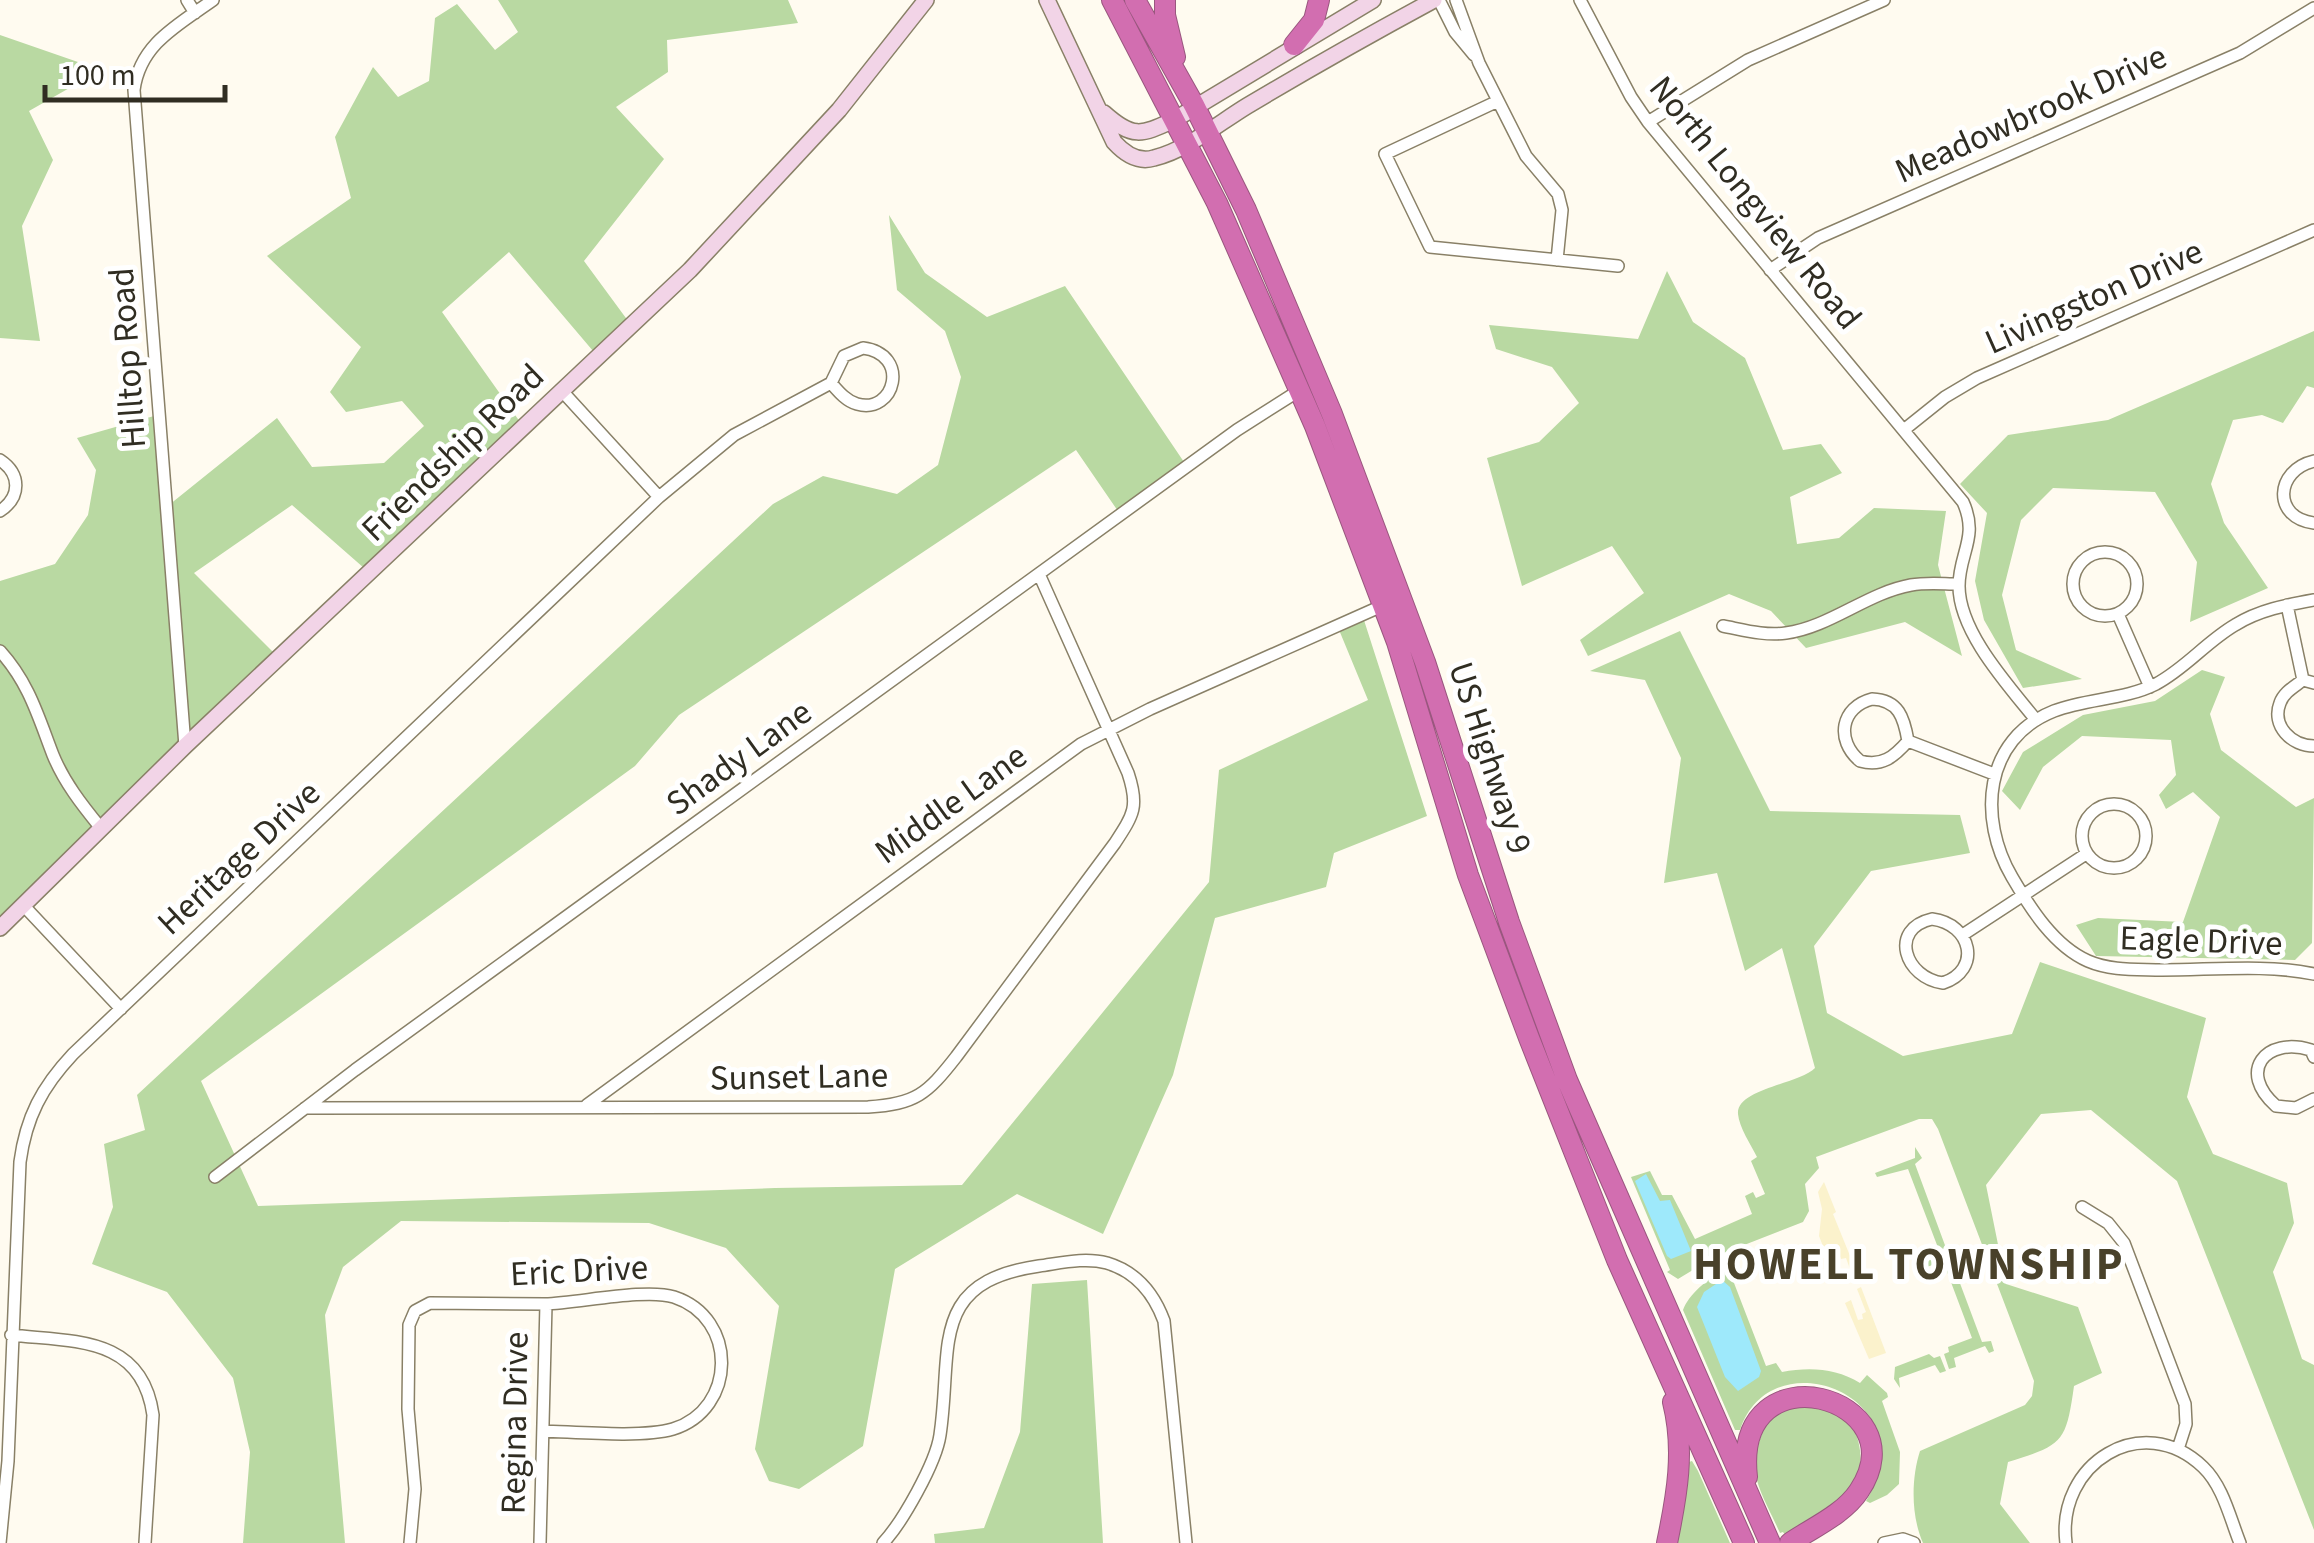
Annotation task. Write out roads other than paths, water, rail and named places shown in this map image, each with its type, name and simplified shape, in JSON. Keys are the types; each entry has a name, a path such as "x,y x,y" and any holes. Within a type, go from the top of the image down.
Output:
{"highway":[{"name":"US Highway 9","path":"1112,0 1229,230 1300,390 1384,605 1477,902 1617,1260 1744,1543"},
{"name":"US Highway 9","path":"1135,0 1246,210 1376,526 1425,662 1509,922 1567,1080 1770,1543"},
{"path":"1165,0 1168,32 1190,99"},
{"path":"1294,45 1314,20 1319,0"},
{"path":"1666,1371 1680,1440 1680,1468 1666,1543"},
{"path":"1748,1494 1745,1465 1749,1439 1769,1410 1792,1398 1817,1396 1841,1405 1854,1416 1864,1431 1870,1455 1860,1489 1844,1506 1790,1543"}],"street":[{"path":"187,0 195,13"},
{"name":"Hilltop Road","path":"185,746 134,90 136,72 144,55 213,0"},
{"name":"Friendship Road","path":"0,928 100,827 746,212 838,110 926,0"},
{"path":"1047,0 1114,142 1136,158 1154,158 1186,144 1349,46 1437,0 1455,32 1479,62"},
{"path":"1097,107 1120,128 1146,132 1174,120 1190,99 1373,0"},
{"path":"1456,0 1479,62 1526,156 1558,194 1562,210 1557,260"},
{"name":"North Longview Road","path":"1580,0 1648,122 1905,429 1968,511 1971,534 1959,584"},
{"path":"1648,122 1739,64 1884,0"},
{"name":"Meadowbrook Drive","path":"1770,270 1818,238 2240,53 2314,8"},
{"path":"1498,101 1384,154 1430,247 1618,266"},
{"name":"Livingston Drive","path":"1905,429 1977,378 2314,230"},
{"name":"Heritage Drive","path":"0,1543 8,1461 20,1162 28,1119 51,1078 659,497 734,435 831,384 840,361 853,350 880,352 892,367 888,393 872,404 856,404 831,384"},
{"name":"Shady Lane","path":"215,1177 304,1108 1237,430 1300,390"},
{"path":"562,391 659,497"},
{"path":"0,460 11,468 17,485 12,501 0,512"},
{"path":"2314,461 2300,465 2284,487 2284,499 2293,515 2314,523"},
{"path":"2093,555 2120,556 2134,570 2134,597 2118,614 2098,616 2088,612 2074,595 2076,571 2093,555"},
{"name":"Sunset Lane","path":"304,1108 868,1106 902,1104 918,1097 956,1058 1133,814 1134,792 1039,574"},
{"path":"1723,626 1785,634 1803,630 1898,588 1959,584 1963,613 1972,633 2036,720"},
{"path":"1908,742 1994,774 2020,734 2036,720 2076,704 2117,698 2150,686 2179,671 2234,625 2259,612 2314,600"},
{"name":"Middle Lane","path":"585,1106 1082,744 1384,605"},
{"path":"2287,605 2308,682 2288,691 2280,703 2278,723 2295,742 2314,746"},
{"path":"2118,614 2150,686"},
{"path":"0,652 35,702 65,780 100,827"},
{"path":"1882,699 1903,716 1908,742 1894,757 1868,763 1848,749 1844,726 1858,703 1882,699"},
{"name":"Eagle Drive","path":"1994,774 1990,812 1995,842 2023,895 2048,930 2068,949 2098,965 2126,969 2286,970 2314,974"},
{"path":"2118,802 2138,815 2145,826 2145,846 2130,864 2110,868 2086,854 2083,830 2086,820 2098,808 2118,802"},
{"path":"1964,934 2086,854"},
{"path":"24,906 120,1009"},
{"path":"1944,920 1964,934 1967,959 1951,981 1935,982 1911,966 1906,942 1915,926 1924,921 1944,920"},
{"path":"2313,1051 2294,1045 2276,1047 2262,1059 2257,1075 2260,1087 2276,1106 2296,1108 2314,1099"},
{"path":"2082,1207 2116,1232 2130,1257 2185,1404 2186,1424 2178,1449"},
{"path":"882,1543 894,1529 938,1444 948,1338 964,1299 1001,1273 1088,1260 1111,1264 1132,1276 1151,1293 1164,1322 1186,1543"},
{"name":"Eric Drive","path":"410,1543 415,1489 408,1409 410,1319 415,1311 430,1303 546,1304 648,1294 676,1298 702,1313 710,1323 723,1360 720,1383 698,1416 656,1432 543,1431"},
{"name":"Regina Drive","path":"540,1543 546,1304"},
{"path":"11,1336 98,1345 124,1360 138,1376 153,1415 145,1543"},
{"path":"2066,1543 2068,1498 2077,1480 2097,1460 2135,1444 2178,1449 2201,1465 2215,1482 2240,1543"},
{"path":"1884,1543 1903,1539 1914,1543"}],"water":[{"path":"1646,1174 1660,1201 1670,1200 1691,1251 1671,1259 1667,1256 1635,1181"},
{"path":"1722,1280 1730,1287 1761,1371 1759,1377 1738,1391 1725,1377 1697,1307 1704,1292"}],"district":[{"name":"HOWELL TOWNSHIP","path":"1909,1265"}]}
